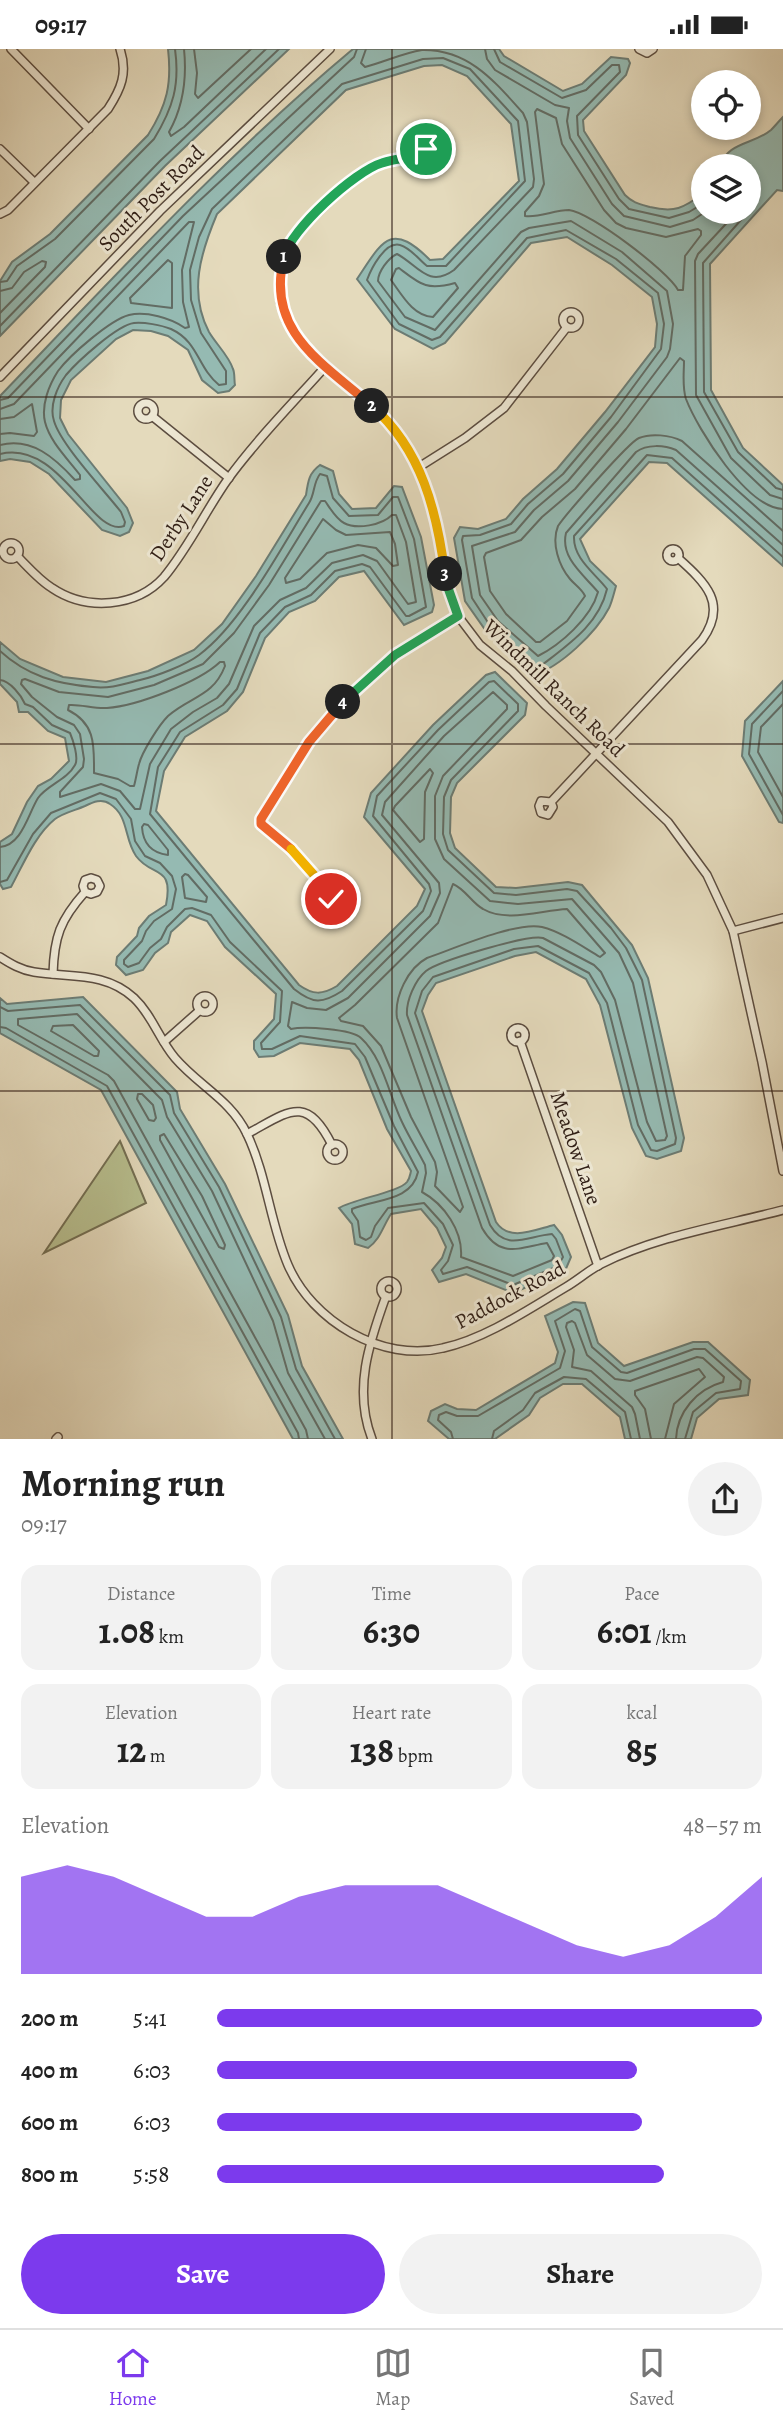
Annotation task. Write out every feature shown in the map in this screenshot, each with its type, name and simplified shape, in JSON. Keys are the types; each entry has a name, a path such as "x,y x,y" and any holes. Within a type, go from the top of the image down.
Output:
{"street":[{"path":"11,49 89,129"},
{"path":"0,214 8,210 108,109 121,90 124,64 120,49"},
{"name":"South Post Road","path":"0,377 160,211 330,49"},
{"path":"639,49 647,53 653,49"},
{"path":"0,149 34,182"},
{"name":"Windmill Ranch Road","path":"420,156 382,163 351,180 299,231 285,251 279,275 280,301 286,320 299,341 380,414 403,441 419,467 438,521 447,585 458,616 480,645 512,671 668,821 707,875 733,931 783,1171"},
{"path":"419,467 465,438 504,408 567,327"},
{"name":"Derby Lane","path":"17,556 52,589 74,599 110,604 148,591 163,577 229,478 326,366"},
{"name":"Derby Lane","path":"152,416 229,478"},
{"path":"551,802 702,641 711,628 714,613 708,589 700,577 678,558"},
{"path":"322,884 288,846 261,824 261,819 309,742 348,697 395,655 458,616"},
{"path":"53,974 59,927 68,911 85,892"},
{"path":"733,931 783,918"},
{"name":"Paddock Road","path":"0,957 31,972 87,976 114,984 145,1009 164,1042 191,1074 232,1109 247,1133 262,1172 288,1266 307,1296 335,1324 369,1343 411,1350 441,1349 476,1338 598,1266 637,1248 783,1210"},
{"path":"164,1042 199,1011"},
{"name":"Meadow Lane","path":"520,1041 598,1266"},
{"path":"247,1133 285,1114 300,1110 313,1116 322,1125 331,1145"},
{"path":"372,1439 363,1397 365,1366 369,1343 386,1297"}],"green space":[{"path":"120,1141 146,1203 44,1253"}],"water":[{"path":"168,49 289,49 165,166 0,336 0,281 12,262 50,234 148,135 167,94"},
{"path":"353,49 499,49 504,56 563,91 582,84 611,57 628,59 630,63 626,75 583,120 584,131 625,195 636,203 659,209 678,208 691,202 691,224 746,224 710,264 711,390 743,448 783,485 783,566 667,463 649,462 580,539 590,561 616,586 603,618 566,657 534,675 486,631 465,601 454,538 460,527 478,529 506,519 523,499 557,469 655,347 657,324 652,297 612,265 567,237 531,243 445,343 433,349 395,329 357,279 373,255 388,241 396,239 405,241 430,260 443,259 519,181 511,124 467,76 442,65 424,66 346,90 217,214 202,257 199,302 209,332 229,359 234,371 235,385 229,391 218,393 202,380 188,350 168,336 151,331 133,330 116,339 71,380 61,400 60,418 68,434 127,508 133,523 129,532 120,536 102,530 49,474 30,462 10,459 0,461 0,396 128,262 306,89"},
{"path":"783,117 783,191 777,190 761,208 761,154 727,154 753,140 761,140 761,137"},
{"path":"320,465 333,471 339,494 352,509 376,508 394,486 402,487 421,537 434,605 432,612 404,625 364,571 339,577 315,601 289,612 265,638 243,692 227,711 185,737 164,771 156,811 299,985 313,992 327,991 337,986 417,906 425,889 364,817 371,793 433,725 486,675 495,672 527,703 525,715 457,783 451,797 450,833 455,848 496,887 516,888 568,882 582,885 632,945 648,978 684,1138 681,1151 657,1159 646,1156 632,1128 600,1005 586,979 536,952 515,956 436,983 422,1011 496,1222 501,1228 515,1233 554,1225 562,1235 571,1257 565,1271 513,1293 466,1274 439,1282 432,1270 442,1258 446,1247 437,1228 421,1209 391,1214 372,1245 368,1248 355,1244 352,1224 339,1208 402,1186 408,1181 411,1171 387,1129 359,1060 350,1049 300,1043 274,1056 259,1057 254,1049 254,1041 274,1019 276,994 225,947 207,921 190,915 171,932 168,943 155,953 143,970 126,975 116,965 117,957 137,936 139,928 149,916 166,905 168,892 164,877 136,856 120,815 110,804 104,801 94,802 55,819 35,842 11,887 3,889 0,884 0,842 12,834 38,786 51,779 69,761 65,738 48,731 28,712 19,712 17,702 0,684 0,642 20,659 63,677 106,682 148,671 194,650 222,624 256,576 306,495 311,474"},
{"path":"783,681 783,823 779,822 742,756 745,721"},
{"path":"83,997 177,1092 180,1109 225,1184 288,1315 302,1366 343,1439 293,1439 101,1090 0,1033 0,998 7,1004"},
{"path":"573,1302 585,1303 598,1343 624,1366 693,1342 708,1342 750,1380 748,1395 719,1399 697,1418 691,1439 625,1439 620,1417 582,1384 563,1384 540,1398 529,1415 495,1439 449,1439 428,1421 431,1411 445,1404 457,1409 476,1410 555,1363 558,1352 545,1316"}],"route":[{"path":"331,899 321,897 319,889 322,884 282,840 261,824 261,819 309,742 348,697 395,655 458,616 447,585 438,521 419,467 403,441 380,414 299,341 286,320 280,301 279,275 285,251 299,231 351,180 382,163 420,156 426,149"}]}
